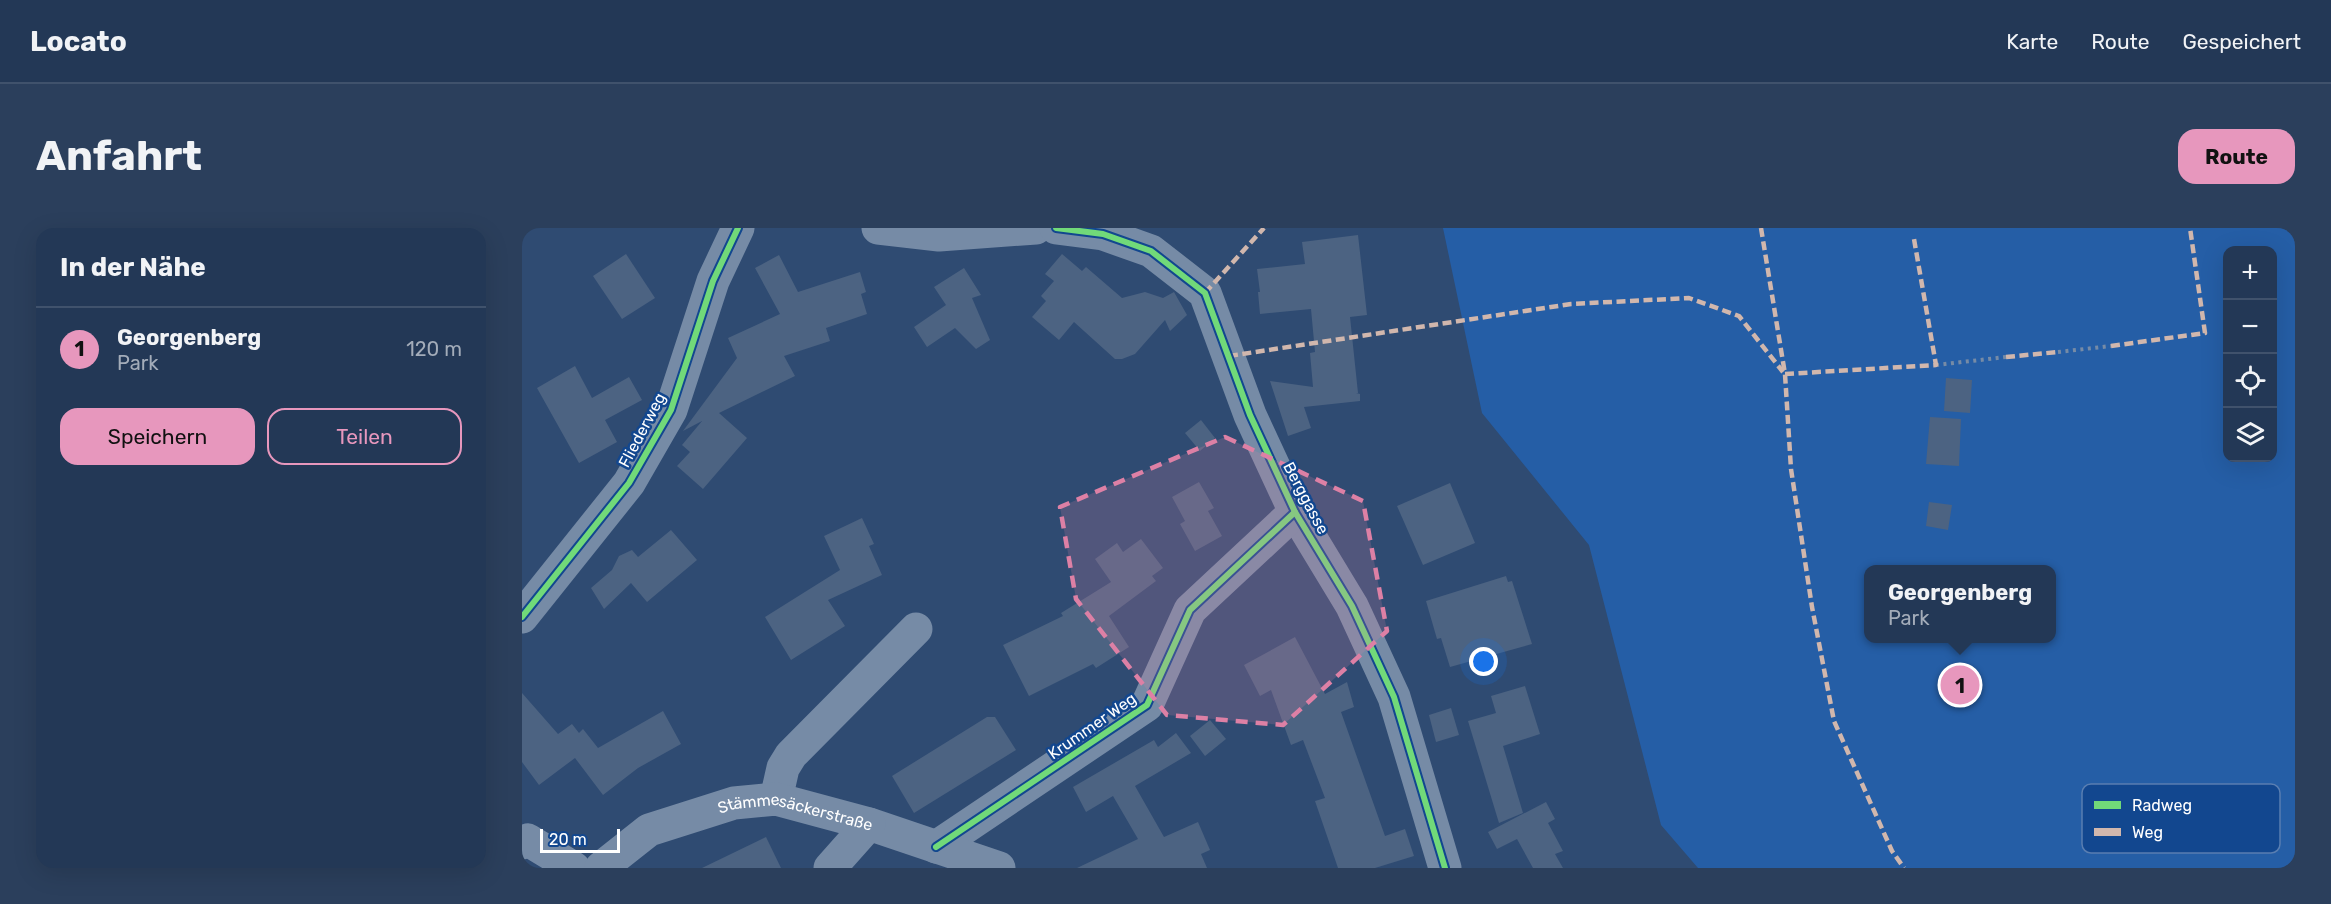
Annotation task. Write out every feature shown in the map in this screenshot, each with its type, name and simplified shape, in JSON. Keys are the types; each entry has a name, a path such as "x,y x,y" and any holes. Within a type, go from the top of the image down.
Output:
{"street":[{"name":"Fliederweg","path":"522,617 629,483 671,410 713,281 738,228"},
{"path":"878,228 939,235 1036,228"},
{"name":"Berggasse","path":"1056,228 1103,234 1151,251 1205,293 1250,415 1295,512 1352,606 1394,697 1445,868"},
{"name":"Krummer Weg","path":"936,847 1147,705 1190,610 1295,512"},
{"path":"776,799 783,768 791,755 916,629"},
{"name":"Stämmesäckerstraße","path":"601,868 649,830 734,803 776,799 869,824 999,868"},
{"path":"830,868 869,824"},
{"path":"522,843 528,840 574,868"}],"path":[{"path":"2058,352 2111,346"},
{"path":"1936,365 2006,357"}],"highlighted area":[{"path":"1225,437 1363,501 1387,631 1283,725 1167,715 1076,599 1060,507"}],"shaded area":[{"path":"1443,228 2295,228 2295,868 1698,868 1661,825 1589,545 1482,413"}],"building":[{"path":"1358,235 1367,315 1350,317 1358,393 1356,393 1360,394 1360,401 1304,407 1311,428 1288,436 1270,381 1313,387 1310,353 1315,352 1311,309 1260,314 1257,269 1305,264 1302,242"},
{"path":"626,254 655,298 622,319 593,276"},
{"path":"1062,254 1082,271 1086,267 1122,298 1145,292 1163,298 1174,292 1187,315 1170,331 1165,320 1135,354 1122,359 1115,359 1074,322 1059,340 1032,317 1046,301 1041,296 1054,281 1045,274"},
{"path":"779,255 798,292 860,272 866,292 861,294 867,314 826,328 830,341 784,356 795,376 719,413 747,438 703,489 677,466 690,452 682,445 702,421 683,431 737,358 728,338 780,314 755,268"},
{"path":"964,268 981,295 972,298 990,340 976,349 955,328 927,347 914,327 946,305 934,287"},
{"path":"575,366 592,398 629,377 642,400 605,420 617,442 579,463 537,388"},
{"path":"1946,378 1972,380 1970,413 1944,411"},
{"path":"1930,417 1961,419 1959,466 1926,464"},
{"path":"1201,420 1215,438 1200,451 1185,433"},
{"path":"1199,482 1214,508 1208,511 1222,536 1195,551 1180,524 1185,521 1172,497"},
{"path":"1450,483 1475,543 1423,565 1397,506"},
{"path":"1929,502 1952,505 1948,530 1926,526"},
{"path":"862,518 874,544 869,546 882,575 828,600 845,626 791,660 765,617 840,570 824,536"},
{"path":"671,530 697,560 647,602 631,583 604,609 591,588 612,570 619,556 632,550 638,557"},
{"path":"1141,539 1163,568 1152,576 1156,581 1109,616 1129,647 1096,668 1093,664 1029,696 1003,645 1063,616 1061,613 1111,582 1095,559 1117,543 1123,552"},
{"path":"1506,576 1508,582 1512,581 1532,644 1450,667 1441,638 1437,639 1426,601"},
{"path":"1295,637 1325,694 1347,682 1354,707 1341,712 1385,836 1405,829 1414,856 1375,868 1338,868 1315,801 1325,798 1303,740 1291,745 1271,690 1260,696 1244,665"},
{"path":"1525,686 1540,734 1503,746 1523,813 1499,823 1468,721 1496,713 1491,696"},
{"path":"522,693 558,734 572,724 579,733 583,729 598,748 663,711 681,744 638,768 603,795 575,758 539,785 522,762"},
{"path":"1451,708 1459,735 1436,742 1429,715"},
{"path":"987,717 995,717 1016,750 914,813 892,776"},
{"path":"1210,720 1226,739 1205,756 1190,736"},
{"path":"1176,733 1191,753 1135,786 1164,837 1198,822 1210,850 1201,854 1207,868 1077,868 1138,839 1113,796 1086,812 1073,787 1154,740 1158,747"},
{"path":"1546,802 1555,819 1548,823 1563,851 1555,854 1563,868 1533,868 1517,839 1497,849 1488,832"},
{"path":"766,837 781,868 702,868"}],"marked path":[{"path":"1205,293 1264,228"},
{"path":"1761,228 1785,374 1791,469 1812,607 1834,721 1892,851 1904,868"},
{"path":"2111,346 2205,333 2190,228"},
{"path":"1785,374 1936,365 1914,239"},
{"path":"1229,356 1571,304 1689,298 1739,316 1783,372"},
{"path":"2006,357 2058,352"}],"cycle path":[{"path":"522,617 629,483 671,410 713,281 738,228"},
{"path":"1056,228 1103,234 1151,251 1205,293 1250,415 1295,512 1352,606 1394,697 1445,868"},
{"path":"936,847 1147,705 1190,610 1295,512"}],"place":[{"name":"Georgenberg","path":"1960,685"}]}
